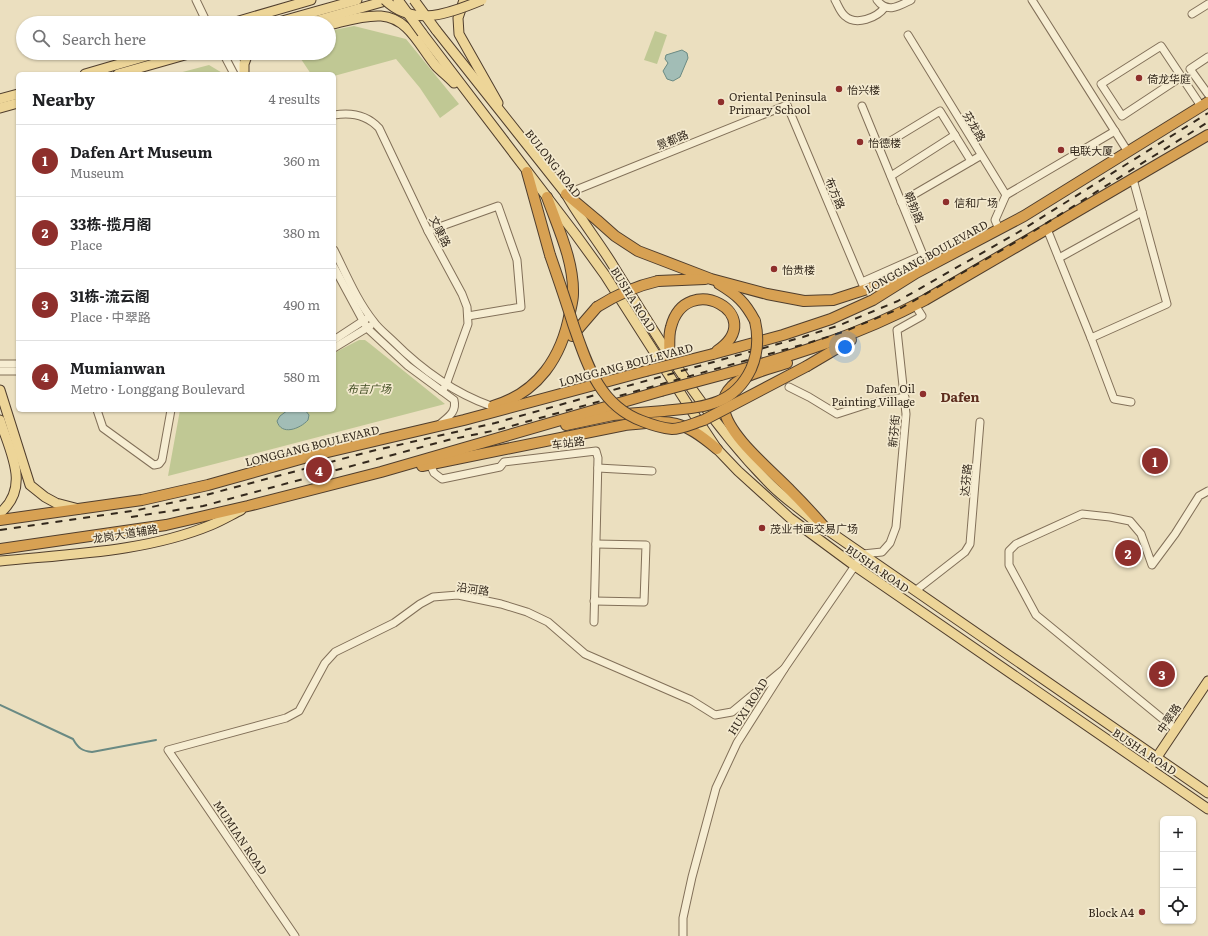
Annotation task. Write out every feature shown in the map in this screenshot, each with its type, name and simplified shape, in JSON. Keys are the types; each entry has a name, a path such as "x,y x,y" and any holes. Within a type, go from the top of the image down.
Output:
{"highway":[{"name":"LONGGANG BOULEVARD","path":"0,520 157,497 208,485 310,456 464,420 713,354 783,335 831,319 874,300 916,273 1024,216 1205,104"},
{"path":"527,172 550,255 588,368 605,395 619,409 634,418 654,426 673,429 704,420 807,366 1208,135"},
{"path":"566,194 615,236 638,251 711,279 767,294 804,301 833,300 863,286 916,273"},
{"path":"547,197 569,260 574,295 568,327 558,353"},
{"path":"430,464 574,423 613,415 698,408 717,402 729,396 741,387 754,363 758,335 755,321 748,308 738,296 711,279 658,281 640,285 613,297 597,307 578,328 536,381 503,403 491,406 464,420"},
{"path":"669,357 670,328 674,319 681,309 690,303 706,299 726,306 732,313 734,326 730,340 713,354"},
{"path":"0,549 166,525 381,472 826,344 881,322"},
{"path":"826,344 806,356 738,381 729,389 724,398 723,408 727,420 734,431 760,461 828,530"},
{"path":"381,472 430,464 625,425 655,421 678,422 696,431 717,449"}],"main road":[{"path":"256,16 311,0"},
{"path":"300,16 357,0"},
{"path":"385,0 399,10 412,15 425,17 454,11 482,0"},
{"path":"333,16 389,0"},
{"path":"398,0 475,104 547,197"},
{"name":"BULONG ROAD","path":"414,0 566,194 578,216 613,265 669,357"},
{"path":"464,0 458,18 459,34 512,127"},
{"path":"336,22 366,16 382,16 396,21 411,31 436,65 475,104"},
{"path":"92,72 133,60"},
{"path":"125,72 167,60"},
{"path":"243,72 246,60"},
{"path":"0,99 16,95"},
{"path":"0,108 16,104"},
{"name":"BUSHA ROAD","path":"547,197 605,275 717,449 738,471 790,518 855,566 1208,809"},
{"name":"BUSHA ROAD","path":"669,357 728,436 771,485 828,530 1208,793"},
{"path":"0,390 30,485 45,497 56,503 80,509"},
{"path":"0,420 18,476 12,497 0,513"},
{"name":"龙岗大道辅路","path":"0,562 144,544 186,534 212,525 248,506"},
{"name":"中翠路","path":"1149,769 1208,681"}],"street":[{"path":"196,0 204,16"},
{"path":"835,0 843,14 850,19 866,20 881,12 885,7"},
{"path":"877,0 885,7 894,8 911,0"},
{"path":"1032,0 1128,152"},
{"path":"1192,14 1208,4"},
{"name":"芬龙路","path":"908,35 980,156 1006,195"},
{"path":"1181,77 1122,116 1101,84 1161,46 1181,77 1205,104"},
{"path":"1208,57 1190,69 1208,94"},
{"path":"227,60 233,72"},
{"path":"236,60 242,72"},
{"name":"景都路","path":"566,194 788,105"},
{"name":"布方路","path":"788,105 863,286"},
{"name":"朝勃路","path":"862,106 923,255 863,286"},
{"path":"879,148 940,111 971,161"},
{"name":"文康路","path":"336,115 358,115 370,120 379,128 428,231 462,294 468,316 466,331 444,388"},
{"path":"999,229 995,220 1006,195 1115,131"},
{"path":"891,176 955,135"},
{"path":"901,202 980,156"},
{"path":"1091,338 1167,304 1133,179"},
{"path":"428,231 498,206 517,260 521,307 468,316"},
{"path":"1059,258 1142,212"},
{"path":"1047,229 1114,399 1132,402"},
{"path":"336,254 374,323 444,388 454,400 456,406 453,413 438,426"},
{"path":"336,271 365,325 408,366 444,388 491,406"},
{"name":"新芬街","path":"863,554 882,552 890,543 896,527 906,414 897,330 922,316 915,305"},
{"path":"336,347 365,325 370,317"},
{"path":"336,339 365,325 374,323"},
{"path":"0,364 16,364"},
{"path":"0,371 16,371"},
{"path":"789,387 809,397 836,414 868,404 905,398"},
{"path":"98,412 103,428 150,463 159,464 162,460 171,412"},
{"name":"达芬路","path":"915,591 965,552 972,539 980,422"},
{"name":"车站路","path":"430,464 434,473 442,478 500,467 504,462 593,450 598,453 594,622"},
{"path":"598,468 652,472"},
{"path":"1175,729 1036,615 1009,565 1009,552 1016,544 1082,514 1130,521 1141,534 1152,565 1175,534 1199,496 1208,491"},
{"path":"594,601 644,602 646,545 596,544"},
{"name":"HUXI ROAD","path":"683,936 683,918 692,876 716,788 737,743 784,669 863,554"},
{"name":"沿河路","path":"168,750 286,718 299,711 324,663 335,652 394,623 420,604 433,597 458,595 472,597 527,612 548,622 586,654 691,700 715,715 732,712 784,669"},
{"name":"MUMIAN ROAD","path":"168,750 295,936"}],"green space":[{"path":"354,26 406,39 459,104 440,118 420,88 396,59 336,75 336,72 310,72 302,60 336,60 336,30"},
{"path":"655,31 667,35 657,64 644,60"},
{"path":"209,65 221,72 183,72"},
{"name":"布吉广场","path":"359,340 365,340 445,404 168,476 180,412 336,412 336,352"}],"water":[{"path":"682,50 687,53 688,58 680,77 673,81 667,79 663,71 668,63 665,59 666,55"},
{"path":"285,412 307,412 309,415 308,420 305,423 291,430 286,430 279,426 277,421"}],"waterway":[{"path":"0,705 73,739 83,750 89,752 156,740"}],"railway":[{"path":"0,530 138,510 202,496 372,451 495,423 803,337 840,325 898,301 1017,233 1208,113"},
{"path":"131,517 203,506 448,440 497,430 843,332 901,308 1021,239 1208,122"}],"place":[{"name":"倚龙华庭","path":"1139,78"},
{"name":"怡兴楼","path":"839,89"},
{"name":"Oriental Peninsula Primary School","path":"721,102"},
{"name":"怡德楼","path":"860,142"},
{"name":"电联大厦","path":"1061,150"},
{"name":"信和广场","path":"946,202"},
{"name":"怡贵楼","path":"774,269"},
{"name":"Dafen Oil Painting Village","path":"923,394"},
{"name":"Dafen Art Museum","path":"1155,461"},
{"name":"Mumianwan","path":"319,470"},
{"name":"茂业书画交易广场","path":"762,528"},
{"name":"33栋-揽月阁","path":"1128,553"},
{"name":"31栋-流云阁","path":"1162,674"},
{"name":"Block A4","path":"1142,912"}],"district":[{"name":"Dafen","path":"960,396"}]}
